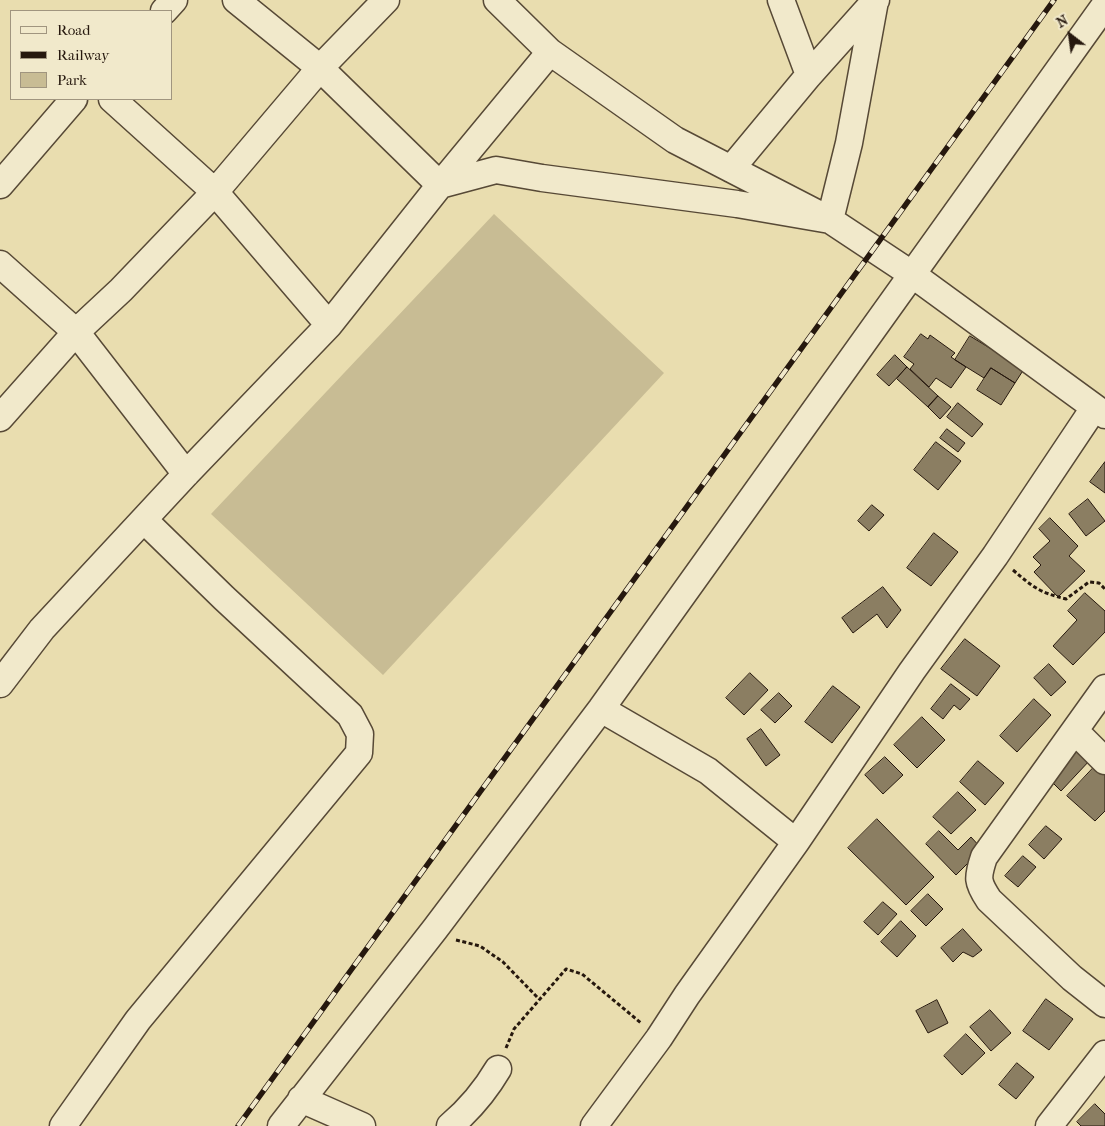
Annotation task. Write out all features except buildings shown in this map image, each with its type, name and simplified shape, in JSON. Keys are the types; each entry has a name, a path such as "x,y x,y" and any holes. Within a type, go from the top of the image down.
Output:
{"street":[{"path":"165,10 174,0"},
{"path":"236,0 320,68 440,185"},
{"path":"0,418 76,332 121,290 215,192 320,68 386,0"},
{"path":"497,0 550,52 675,140 830,220 913,276 1100,412 912,671 796,842 687,995 659,1038 594,1126"},
{"path":"781,0 809,75"},
{"path":"731,168 809,75 876,1"},
{"path":"830,220 848,143 876,1"},
{"path":"281,1126 435,929 600,710 913,276 1105,5"},
{"path":"0,684 42,629 186,474 329,325 440,185 550,52"},
{"path":"0,185 73,100"},
{"path":"113,100 215,192 329,325"},
{"path":"440,185 496,170 737,204 830,220"},
{"path":"0,264 76,332 186,474"},
{"path":"63,1126 138,1020 359,753 360,734 350,715 224,598 144,520"},
{"path":"1105,688 984,857 978,876 980,887 990,900 1072,978 1105,1004"},
{"path":"600,710 708,771 796,842"},
{"path":"1075,731 1105,761"},
{"path":"1049,1126 1105,1054"},
{"path":"450,1126 470,1109 489,1085 498,1069"},
{"path":"301,1099 362,1126"}],"path":[{"path":"995,556 1033,587 1044,593 1066,599 1089,582 1099,584 1105,588"},
{"path":"435,929 455,940 480,946 503,962 539,999"},
{"path":"498,1069 514,1029 566,969 582,974 659,1038"}],"green space":[{"path":"494,214 664,373 383,675 211,514"}],"railway":[{"path":"238,1126 1054,0"}]}
